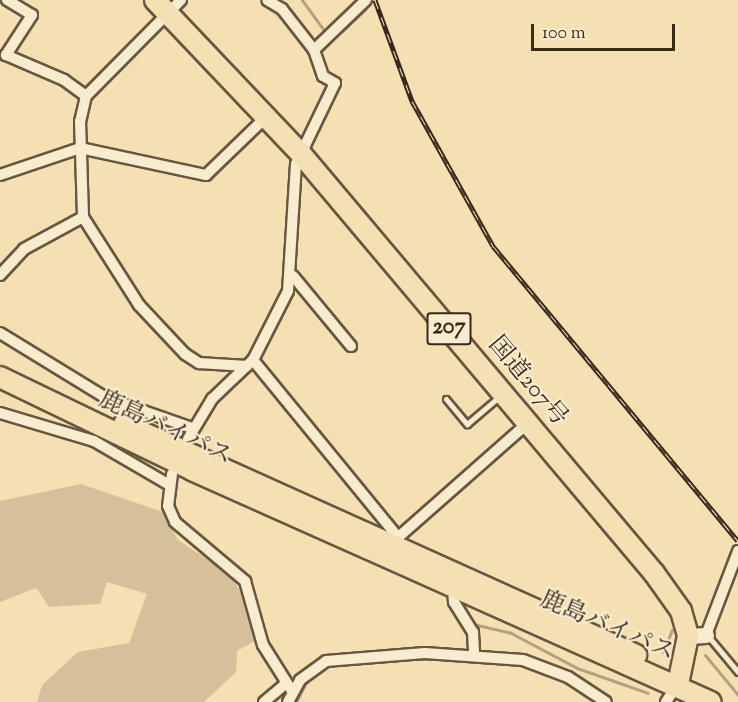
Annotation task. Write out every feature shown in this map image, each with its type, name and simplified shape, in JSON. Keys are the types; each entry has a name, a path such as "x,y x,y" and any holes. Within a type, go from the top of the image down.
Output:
{"highway":[{"name":"国道207号","path":"167,4 301,154 654,573 697,635"},
{"name":"鹿島バイパス","path":"0,362 391,546 453,588 678,684"},
{"name":"鹿島バイパス","path":"0,377 391,546 655,664 678,684"},
{"path":"697,635 678,684 711,702"}],"street":[{"path":"7,0 32,15 6,55 64,80 86,96"},
{"path":"188,439 192,428 250,363 293,276 296,164 335,83 318,69 314,50 282,9 267,0"},
{"path":"314,50 366,0"},
{"path":"167,4 86,96 80,148 83,217 140,305 185,354 199,363 250,363"},
{"path":"0,175 80,148 206,175 266,117"},
{"path":"0,275 24,249 83,217"},
{"path":"293,276 351,346"},
{"path":"0,333 106,398 192,428"},
{"path":"250,363 391,546 528,423"},
{"path":"0,413 94,441 170,479 175,522 245,581 262,645 288,693"},
{"path":"697,635 738,551"},
{"path":"453,588 454,602 473,633 474,653"},
{"path":"264,702 288,693 326,661 474,653 550,669 606,702"},
{"path":"666,702 678,684"}],"lane":[{"path":"446,399 467,424 503,394"},
{"path":"697,635 738,672"}],"shaded area":[{"path":"81,484 163,512 178,540 228,573 244,596 255,641 237,651 236,672 204,702 37,702 42,685 78,652 129,643 147,594 107,582 100,604 49,607 36,588 0,602 0,501"}],"waterway":[{"path":"302,0 325,32"},
{"path":"342,31 366,9"},
{"path":"473,624 511,633 577,668 648,693"},
{"path":"663,652 672,630"},
{"path":"705,655 738,695"},
{"path":"413,659 436,659"},
{"path":"296,702 307,680"}],"railway":[{"path":"375,0 412,101 493,246 738,541"}]}
